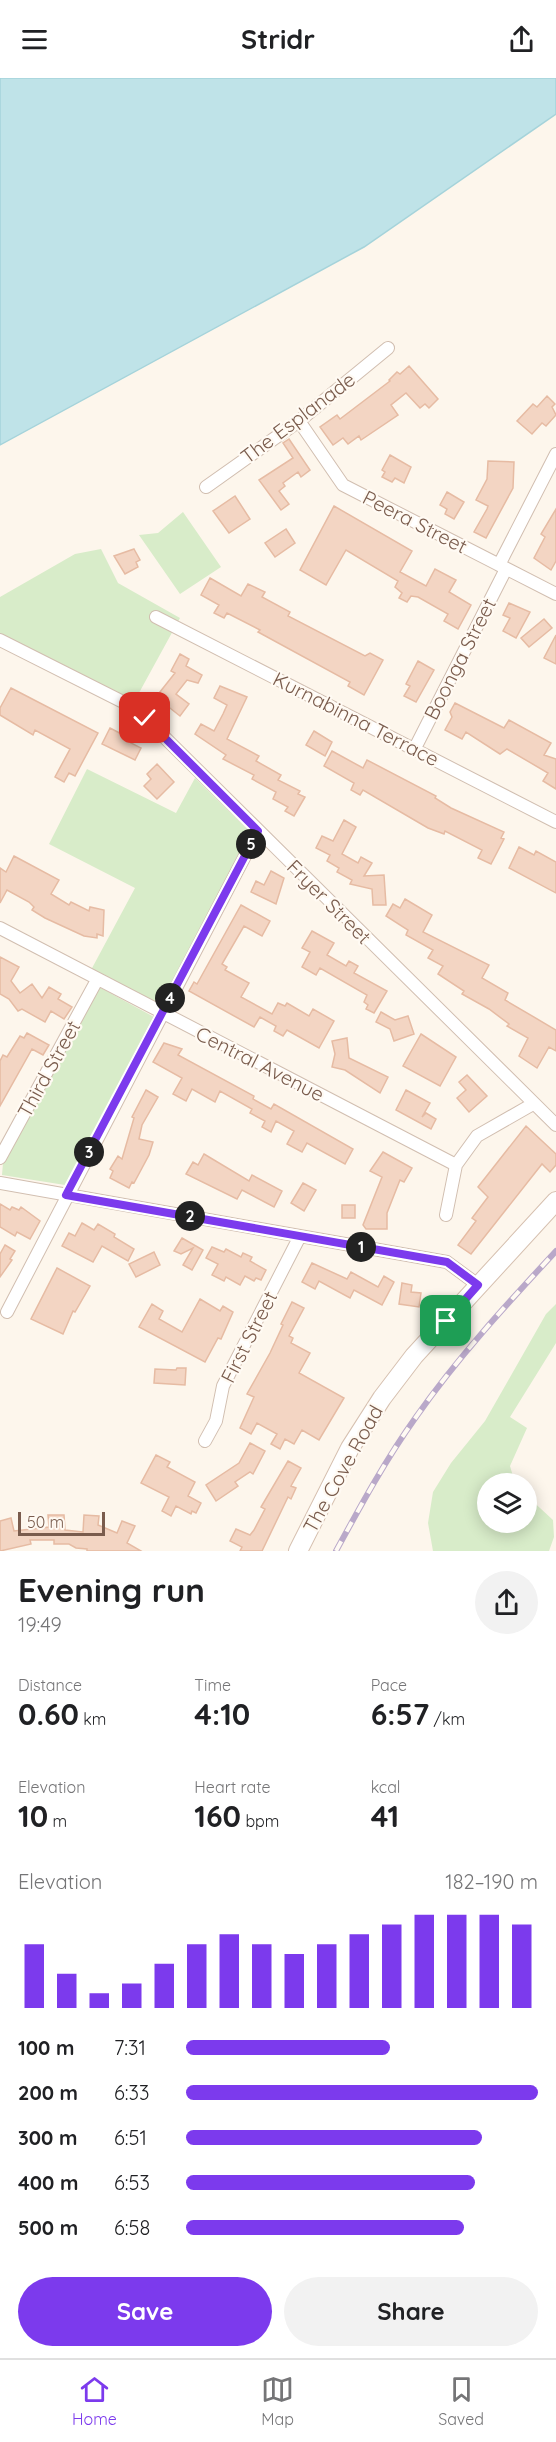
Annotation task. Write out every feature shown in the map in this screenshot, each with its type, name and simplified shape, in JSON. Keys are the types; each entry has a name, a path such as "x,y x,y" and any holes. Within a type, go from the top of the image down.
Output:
{"street":[{"name":"The Esplanade","path":"206,487 299,421 388,348"},
{"name":"Peera Street","path":"299,421 343,485 556,594"},
{"name":"Boonga Street","path":"414,750 556,454"},
{"name":"Kurnabinna Terrace","path":"156,617 556,822"},
{"name":"Fryer Street","path":"0,640 129,705 556,1125"},
{"path":"7,1312 66,1195 258,831"},
{"name":"Central Avenue","path":"0,928 456,1165"},
{"name":"Third Street","path":"0,1158 97,980"},
{"path":"446,1215 456,1165 477,1136 533,1104"},
{"path":"0,1184 447,1262 478,1285"},
{"name":"The Cove Road","path":"298,1551 350,1448 382,1398 414,1356 556,1200"},
{"name":"First Street","path":"205,1441 216,1421 223,1386 300,1236"}],"green space":[{"path":"183,512 221,567 180,594 139,535 158,533"},
{"path":"101,549 118,583 180,618 134,702 0,634 0,597 75,554"},
{"path":"87,769 176,813 195,778 250,832 163,999 156,1002 91,970 135,888 49,844"},
{"path":"99,987 154,1017 65,1185 2,1175 3,1163"},
{"path":"556,1304 556,1343 510,1417 527,1428 510,1466 512,1473 477,1473 477,1533 537,1533 537,1505 553,1520 554,1537 549,1551 433,1551 428,1523 433,1492 451,1463 485,1421 546,1314"}],"water":[{"path":"0,78 556,78 556,114 364,247 0,445"}],"building":[{"path":"409,366 438,399 429,408 425,404 420,408 406,393 391,405 398,415 361,440 359,436 348,444 343,438 333,445 320,427 337,415 340,419 390,381 397,372 400,374"},
{"path":"547,396 555,404 552,407 556,415 546,426 542,423 532,434 517,421 533,404 537,407"},
{"path":"289,439 310,470 301,477 298,472 283,483 285,486 279,491 289,504 281,510 259,480 293,458 283,443"},
{"path":"390,455 411,467 404,483 395,478 392,482 382,477 385,472 382,470"},
{"path":"488,461 514,462 513,488 486,538 474,532 488,506 476,500 487,479"},
{"path":"447,492 464,502 454,519 445,514 447,509 440,505"},
{"path":"235,496 250,519 229,533 213,511"},
{"path":"334,506 412,551 400,572 426,586 435,569 456,580 449,592 471,605 458,629 444,621 448,614 418,597 411,596 407,602 399,598 402,593 395,587 398,581 346,550 326,585 300,570"},
{"path":"556,509 556,561 551,570 534,558 545,537 541,534"},
{"path":"286,529 295,543 275,557 265,543"},
{"path":"134,549 140,560 136,562 138,567 125,574 114,556"},
{"path":"210,578 241,596 248,584 265,592 262,597 290,612 288,616 365,656 370,653 383,660 364,695 348,686 350,682 258,632 260,630 227,613 224,618 214,613 219,605 201,595"},
{"path":"509,603 530,612 516,638 503,631 510,618 503,615"},
{"path":"544,619 552,628 529,647 521,638"},
{"path":"556,635 556,664 544,658"},
{"path":"180,654 189,659 186,666 202,675 198,683 187,680 176,694 189,704 180,716 156,697 175,673 171,671"},
{"path":"418,661 434,670 416,702 404,696 410,686 406,684"},
{"path":"220,686 247,697 227,739 259,756 256,761 281,775 278,780 300,791 298,794 305,797 294,816 285,811 288,807 273,799 276,792 252,779 254,775 223,759 226,755 195,734 201,724 214,731 223,714 227,705 214,698"},
{"path":"11,688 98,733 75,776 69,773 64,782 55,777 70,749 35,730 33,735 0,715 0,708"},
{"path":"455,703 504,728 509,720 551,743 544,755 556,759 556,789 543,781 548,773 507,749 500,754 466,732 462,739 445,730 452,717 450,712"},
{"path":"110,728 133,740 131,743 141,748 135,760 102,744"},
{"path":"314,731 332,742 325,756 306,745"},
{"path":"332,751 363,768 367,760 436,796 435,798 451,808 504,832 501,838 504,839 491,864 478,858 482,850 445,831 444,834 428,828 363,790 360,795 351,790 354,783 324,766"},
{"path":"157,764 174,782 157,799 144,786 151,779 147,774"},
{"path":"344,820 356,827 342,854 358,863 361,857 372,863 364,876 384,875 386,905 373,905 372,889 350,884 352,880 337,872 339,868 327,861 330,855 316,848 322,836 333,841"},
{"path":"519,847 534,855 536,851 556,862 556,893 509,868"},
{"path":"14,856 59,880 51,894 69,905 71,902 89,911 90,907 104,910 103,936 97,934 97,938 84,936 45,918 32,910 34,907 29,902 7,890 0,903 0,868 6,872"},
{"path":"271,871 284,878 276,904 251,892 256,881 264,885"},
{"path":"405,899 432,915 423,932 489,965 482,978 508,993 505,1000 556,1030 556,1051 549,1047 537,1068 519,1056 528,1038 507,1026 509,1024 489,1009 462,994 464,991 438,974 443,966 428,958 433,950 406,935 408,930 386,916 393,904 400,908"},
{"path":"241,905 270,921 262,936 244,926 222,964 227,967 225,970 249,983 241,997 272,1014 278,1003 285,1006 287,1003 309,1016 313,1009 334,1021 319,1048 287,1030 283,1036 274,1031 276,1026 260,1017 254,1027 189,991 194,982 197,984"},
{"path":"312,931 334,943 327,955 346,966 349,961 358,966 354,973 387,991 374,1013 366,1009 368,1005 364,1002 367,995 320,968 316,975 302,967 310,952 302,948"},
{"path":"0,957 19,967 11,981 20,993 32,984 42,998 49,987 61,994 58,999 72,1007 64,1019 51,1011 45,1022 22,1009 18,1011 9,999 0,994"},
{"path":"381,1012 395,1020 408,1016 414,1034 394,1041 390,1029 376,1022"},
{"path":"27,1033 49,1045 43,1055 32,1049 0,1106 0,1061 3,1055 7,1057 20,1036 24,1038"},
{"path":"421,1034 456,1057 440,1086 403,1066"},
{"path":"347,1038 349,1058 388,1077 380,1093 345,1070 332,1067 335,1054 332,1041"},
{"path":"164,1043 182,1049 178,1055 254,1096 253,1099 271,1109 274,1104 353,1149 345,1164 307,1143 302,1152 287,1144 294,1131 276,1121 271,1132 262,1127 265,1121 250,1113 252,1109 220,1091 215,1102 192,1089 186,1101 173,1094 182,1078 153,1062"},
{"path":"467,1075 487,1096 469,1112 457,1098 466,1090 459,1082"},
{"path":"146,1090 158,1097 142,1125 139,1139 153,1142 149,1155 129,1188 110,1178 113,1171 110,1169 118,1156 122,1159 134,1118 132,1117"},
{"path":"406,1090 430,1103 422,1117 426,1113 436,1119 431,1129 396,1110"},
{"path":"526,1126 556,1154 556,1165 550,1172 542,1164 471,1254 458,1245 476,1221 472,1218 488,1197 478,1187"},
{"path":"383,1152 412,1168 404,1182 400,1180 387,1213 387,1229 366,1229 363,1225 382,1177 370,1171"},
{"path":"204,1154 249,1181 252,1175 282,1191 274,1207 242,1190 237,1199 186,1174 193,1162 198,1165"},
{"path":"303,1183 316,1190 304,1211 291,1203"},
{"path":"0,1204 10,1210 12,1207 19,1210 21,1207 40,1221 30,1239 17,1232 15,1236 0,1227"},
{"path":"342,1205 355,1205 355,1218 342,1218"},
{"path":"82,1223 94,1230 98,1224 134,1249 128,1261 102,1246 93,1262 62,1246 69,1233 75,1236"},
{"path":"182,1238 203,1250 192,1270 183,1265 193,1248 181,1254 174,1251"},
{"path":"5,1245 15,1251 10,1259 12,1260 0,1277 0,1254"},
{"path":"212,1247 224,1252 226,1249 241,1257 243,1253 252,1257 250,1261 266,1270 261,1280 256,1278 254,1281 245,1276 240,1285 226,1277 224,1281 212,1275 218,1264 206,1258"},
{"path":"154,1252 160,1265 136,1277 129,1264"},
{"path":"312,1263 347,1279 351,1272 378,1287 384,1276 394,1282 382,1305 354,1290 350,1298 319,1281 315,1289 302,1282"},
{"path":"57,1268 90,1286 75,1312 73,1311 63,1334 31,1319"},
{"path":"402,1283 412,1285 411,1292 421,1293 419,1307 399,1304"},
{"path":"200,1299 220,1311 223,1306 233,1312 221,1339 218,1338 205,1362 139,1327 152,1304 163,1311 159,1319 182,1332"},
{"path":"292,1302 304,1308 289,1336 293,1338 291,1343 310,1353 299,1373 344,1398 319,1440 302,1430 294,1444 285,1439 280,1449 271,1444 277,1434 257,1423 251,1434 240,1428 254,1397 247,1394 270,1353"},
{"path":"186,1368 185,1385 154,1383 155,1369 176,1370"},
{"path":"250,1443 265,1451 253,1474 250,1472 235,1482 238,1486 216,1501 206,1485 239,1463"},
{"path":"156,1455 170,1462 167,1467 195,1482 188,1496 201,1503 196,1513 192,1511 191,1514 176,1506 171,1516 162,1511 169,1497 141,1483"},
{"path":"288,1461 301,1468 291,1486 296,1488 291,1499 288,1497 262,1551 240,1551 242,1547 230,1541 236,1529 250,1535 254,1530 265,1509 261,1507"},
{"path":"48,1515 64,1515 65,1530 83,1532 84,1515 99,1516 98,1525 117,1533 122,1521 135,1526 127,1543 141,1551 87,1551 87,1549 76,1548 69,1544 54,1544 54,1540 30,1540 31,1544 0,1551 0,1521 11,1518 14,1531 49,1527"}],"railway":[{"path":"336,1551 384,1466 432,1395 483,1331 556,1251"}],"route":[{"path":"145,718 258,831 66,1195 447,1262 478,1285 446,1321"}]}
